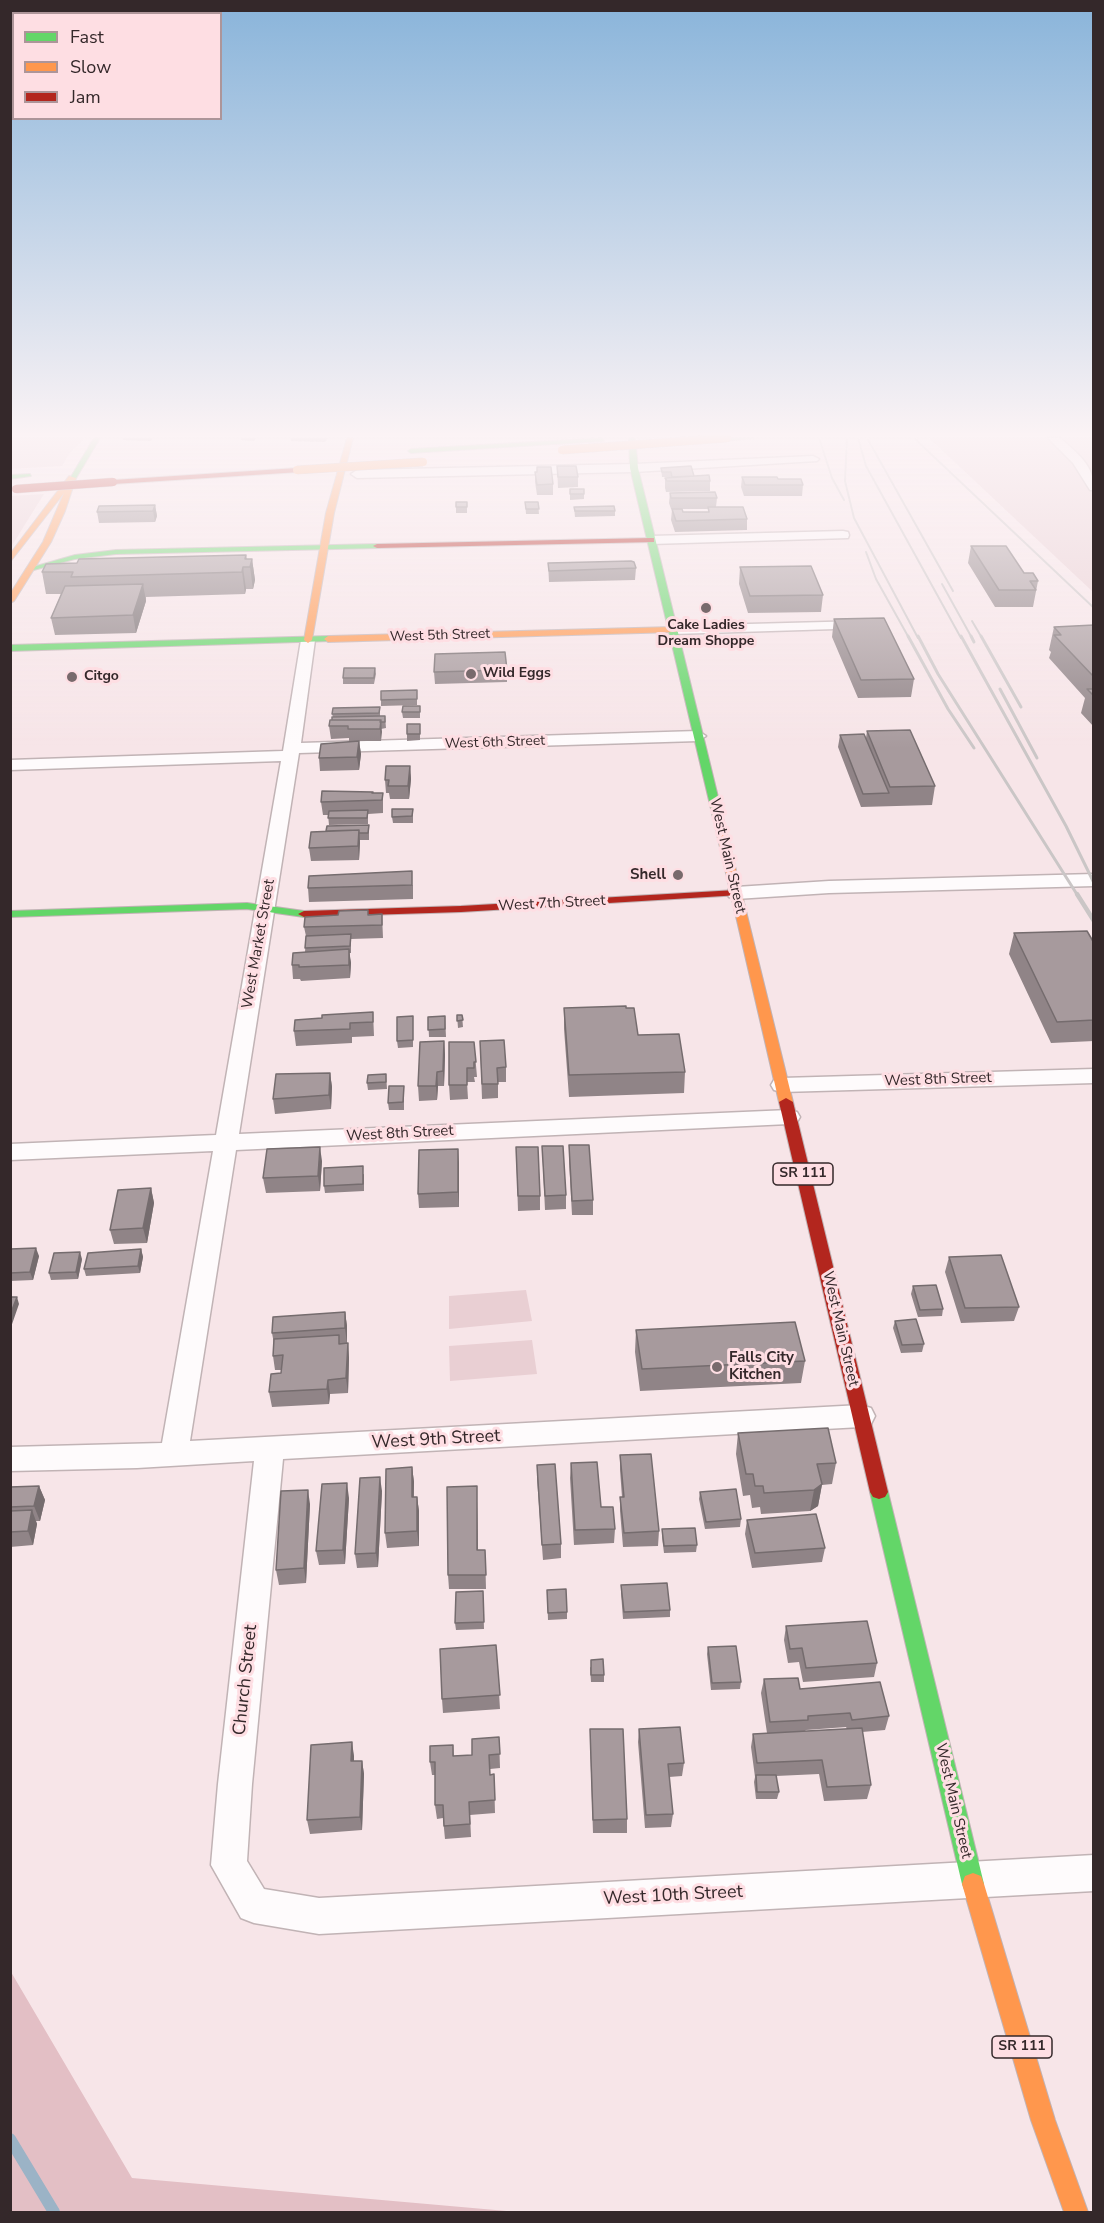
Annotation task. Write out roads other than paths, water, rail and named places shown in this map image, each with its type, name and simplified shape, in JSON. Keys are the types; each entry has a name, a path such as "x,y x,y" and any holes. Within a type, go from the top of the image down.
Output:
{"main road":[{"path":"10,560 23,542"},
{"path":"10,601 45,542"},
{"name":"West Market Street","path":"308,640 324,542"},
{"path":"10,577 61,560 106,553 570,542"},
{"name":"West Main Street","path":"651,542 972,1880 1043,2120 1076,2212"},
{"name":"West 5th Street","path":"10,648 673,630"},
{"name":"West 7th Street","path":"10,914 247,906 305,914 461,909 736,893"}],"street":[{"name":"West 5th Street","path":"673,630 869,625"},
{"name":"West Market Street","path":"174,1453 308,640"},
{"name":"West 6th Street","path":"10,765 698,736"},
{"name":"West 7th Street","path":"736,893 829,886 1094,880"},
{"name":"West 8th Street","path":"782,1085 1094,1076"},
{"name":"West 8th Street","path":"10,1152 789,1117"},
{"name":"West 9th Street","path":"10,1460 861,1416"},
{"name":"Church Street","path":"254,1905 229,1865 235,1784 270,1448"},
{"name":"West 10th Street","path":"254,1905 319,1916 1094,1873"}],"waterway":[{"path":"10,2139 54,2212"}],"railway":[{"path":"867,542 918,638"},
{"path":"908,542 961,638"},
{"path":"925,542 953,591"},
{"path":"1024,542 1094,608"},
{"path":"866,552 876,579 909,638"},
{"path":"942,584 972,638"},
{"path":"972,621 982,638"},
{"path":"908,636 948,709 974,748"},
{"path":"918,636 938,674 1078,896"},
{"path":"961,636 1066,826 1094,883"},
{"path":"981,636 1021,707"},
{"path":"972,638 974,642"},
{"path":"1000,689 1037,758"},
{"path":"1077,894 1094,921"}],"place":[{"name":"Cake Ladies Dream Shoppe","path":"706,608"},
{"name":"Wild Eggs","path":"471,674"},
{"name":"Citgo","path":"72,677"},
{"name":"Shell","path":"678,875"},
{"name":"Falls City Kitchen","path":"717,1367"}]}
